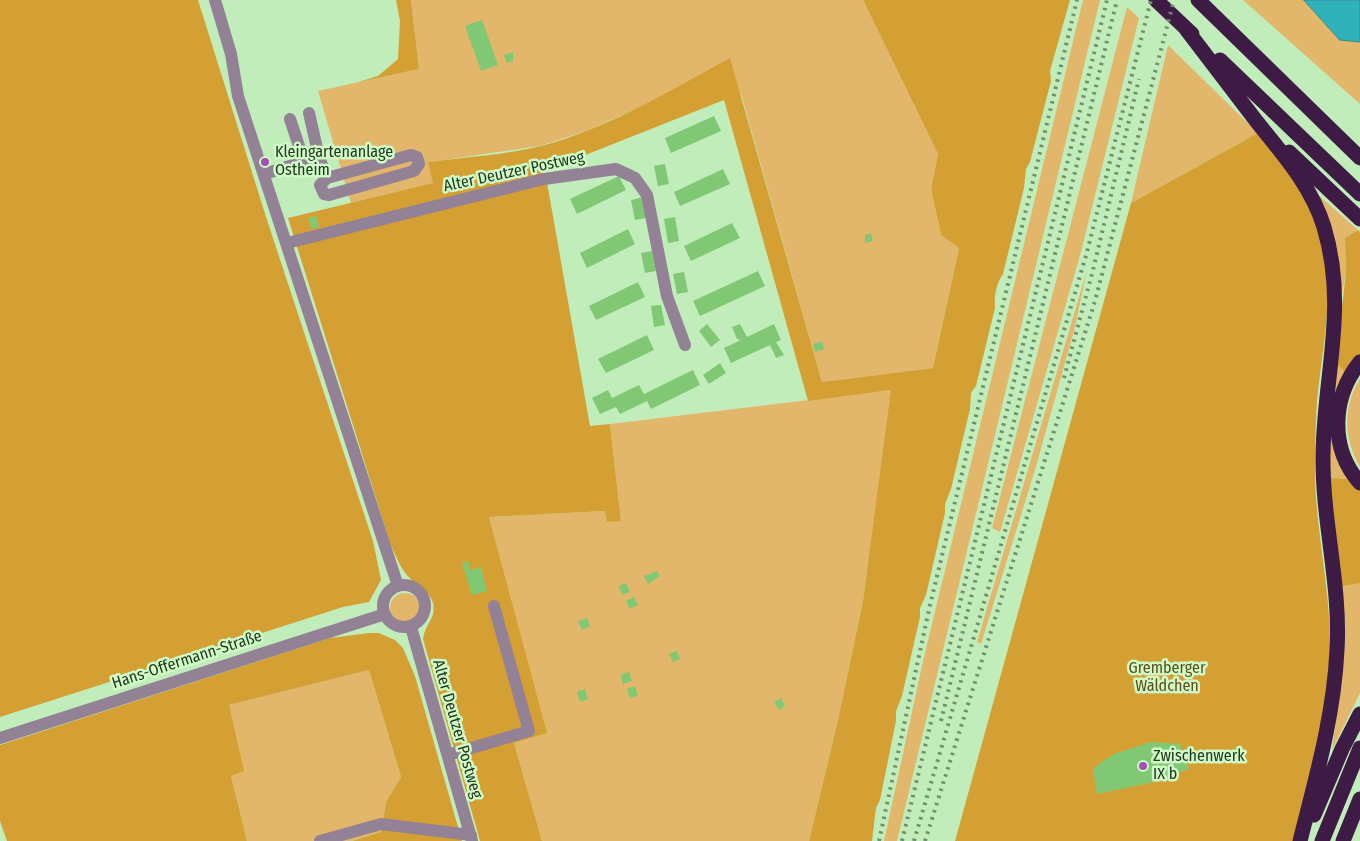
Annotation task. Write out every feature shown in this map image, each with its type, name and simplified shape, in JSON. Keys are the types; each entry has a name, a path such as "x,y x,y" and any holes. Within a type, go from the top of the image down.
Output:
{"highway":[{"path":"1156,0 1360,194"},
{"path":"1198,0 1360,158"},
{"path":"1186,29 1307,188 1324,226 1333,264 1336,294 1335,328 1326,401 1323,456 1324,497 1336,604 1338,649 1325,743 1300,841"},
{"path":"1258,122 1360,219"},
{"path":"1329,129 1360,153"},
{"path":"1360,362 1349,375 1342,391 1337,413 1338,434 1343,455 1353,475 1360,483"},
{"path":"1304,841 1342,749 1360,714"},
{"path":"1322,841 1360,748"},
{"path":"1343,841 1360,799"}],"street":[{"path":"215,0 231,54 238,96 398,586"},
{"path":"309,113 319,157 327,178"},
{"path":"290,119 304,162"},
{"path":"411,155 417,157 419,164 414,171 329,195 324,194 320,186 327,178 411,155"},
{"path":"264,174 319,157"},
{"name":"Alter Deutzer Postweg","path":"287,243 544,179 616,169 635,178 647,195 667,296 685,346"},
{"path":"398,586 414,587 425,600 424,616 411,626 395,626 384,614 386,597 398,586"},
{"path":"448,755 529,730 494,606"},
{"name":"Hans-Offermann-Straße","path":"0,738 384,614"},
{"name":"Alter Deutzer Postweg","path":"411,626 471,838"},
{"path":"320,841 381,824 471,838"}],"shaded area":[{"path":"411,0 863,0 938,154 931,189 941,235 959,248 933,368 822,382 741,94 634,110 586,131 540,146 429,162 433,183 351,203 318,91 419,69"},
{"path":"1083,0 1100,0 897,841 884,841 923,661"},
{"path":"1243,0 1360,0 1360,104"},
{"path":"1127,7 1139,18 1081,252 1000,532 992,528"},
{"path":"1168,45 1258,133 1131,203"},
{"path":"1316,193 1358,230 1345,238 1346,271 1342,294"},
{"path":"1087,270 1075,327 1035,470 981,644 977,642"},
{"path":"1336,364 1346,372 1338,388 1350,479 1329,478 1328,455"},
{"path":"1360,379 1360,467 1351,445 1347,423 1350,401"},
{"path":"892,390 863,601 838,720 809,841 542,841 514,743 546,733 489,517 606,511 621,521 610,424"},
{"path":"1360,583 1360,693 1332,750 1339,697 1339,587"},
{"path":"405,593 415,598 420,608 415,618 405,623 395,618 390,608 395,598"},
{"path":"369,670 401,777 386,802 381,832 352,841 247,841 231,776 229,705"}],"green space":[{"path":"0,0 198,0 267,220 373,541 381,580 369,602 343,607 0,717"},
{"path":"396,0 411,0 419,69 355,83 378,76 398,59 400,21"},
{"path":"863,0 1070,0 1050,71 1051,81 1030,162 1026,169 1024,188 1003,274 996,290 995,308 976,386 971,393 970,409 951,489 945,504 945,513 926,595 920,608 920,617 902,696 896,711 896,721 880,800 876,808 872,841 809,841 838,720 863,601 891,390 808,401 724,100 545,171 590,426 610,424 621,521 607,522 605,511 489,517 547,733 514,743 542,841 480,841 423,639 434,607 425,591 406,574 390,543 288,218 433,183 428,162 514,152 541,146 591,129 638,108 730,58 822,382 933,368 959,248 941,235 931,189 938,154"},
{"name":"Gremberger Wäldchen","path":"1258,133 1292,178 1313,215 1324,251 1327,272 1327,315 1317,401 1315,481 1330,625 1329,674 1318,746 1293,841 955,841 1131,203"},
{"path":"1358,230 1360,232 1360,354 1346,372 1336,364 1346,271 1345,238"},
{"path":"1329,478 1350,479 1360,490 1360,583 1339,587"},
{"path":"379,633 395,640 403,648 415,676 462,841 352,841 381,832 386,802 401,777 369,670 229,705 244,771 231,776 247,841 7,841 0,821 0,745 330,638"}],"water":[{"path":"1304,0 1360,0 1360,42 1340,40"}],"building":[{"path":"482,20 498,65 481,71 465,26"},
{"path":"513,52 513,61 507,63 504,55"},
{"path":"714,116 721,131 671,153 665,138"},
{"path":"665,164 669,184 658,186 654,166"},
{"path":"723,169 730,184 680,206 674,192"},
{"path":"619,176 626,190 577,214 570,199"},
{"path":"643,197 646,218 635,220 631,200"},
{"path":"316,216 319,227 311,229 308,218"},
{"path":"675,217 679,241 668,243 664,219"},
{"path":"732,223 740,238 691,261 684,246"},
{"path":"628,229 635,244 587,268 580,253"},
{"path":"871,233 873,241 865,243 865,235"},
{"path":"652,251 656,271 645,273 641,253"},
{"path":"758,271 765,286 700,316 693,301"},
{"path":"684,272 688,292 677,294 673,274"},
{"path":"638,282 645,297 596,320 589,306"},
{"path":"661,305 665,325 654,327 651,306"},
{"path":"707,324 720,340 711,347 699,331"},
{"path":"740,324 747,337 774,324 781,340 776,342 784,355 776,358 770,345 731,363 724,348 741,340 737,339 732,327"},
{"path":"647,335 654,350 606,373 598,359"},
{"path":"822,341 824,349 815,352 813,344"},
{"path":"720,363 726,373 709,384 703,375"},
{"path":"693,370 700,385 651,409 647,401 620,414 616,407 600,414 592,398 608,390 612,398 639,385 644,394"},
{"path":"468,561 470,570 481,567 487,591 472,595 462,562"},
{"path":"657,571 660,576 648,584 644,576"},
{"path":"626,583 630,592 623,595 618,586"},
{"path":"634,597 638,605 630,609 626,601"},
{"path":"587,618 590,626 582,630 578,621"},
{"path":"677,651 680,659 673,662 669,654"},
{"path":"629,672 632,681 623,684 620,675"},
{"path":"635,686 638,696 630,698 627,689"},
{"path":"585,689 588,699 580,702 577,692"},
{"path":"781,698 785,706 779,710 774,702"},
{"name":"Zwischenwerk IX b","path":"1151,742 1180,744 1189,769 1154,782 1097,794 1093,770 1100,763 1114,754"}],"railway":[{"path":"879,841 930,605 1077,0"},
{"path":"902,841 1107,0"},
{"path":"941,721 1117,0"},
{"path":"914,841 1087,252 1151,0"},
{"path":"925,841 1095,301 1174,0"},
{"path":"1064,378 1093,270 1139,79"}],"place":[{"name":"Kleingartenanlage Ostheim","path":"265,162"},
{"name":"Zwischenwerk IX b","path":"1143,766"}]}
